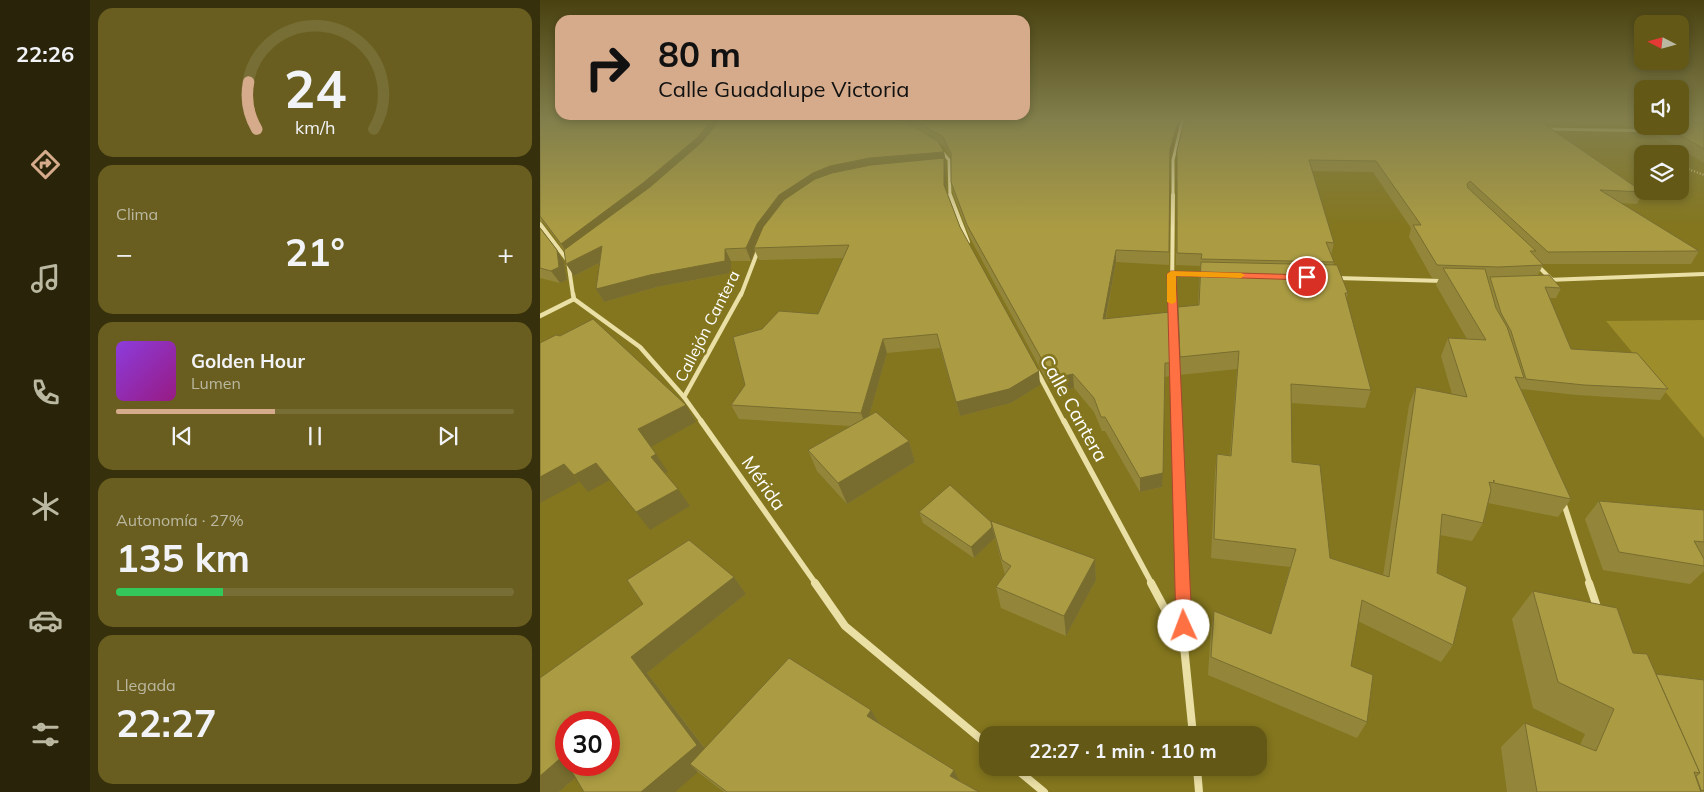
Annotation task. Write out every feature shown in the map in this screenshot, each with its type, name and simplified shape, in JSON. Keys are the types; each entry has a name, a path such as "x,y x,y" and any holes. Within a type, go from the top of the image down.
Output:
{"street":[{"path":"946,155 950,165 950,199 970,246"},
{"path":"1174,155 1171,274 1184,646 1192,726"},
{"path":"941,166 950,165"},
{"path":"540,224 568,261 574,299 540,316"},
{"name":"Callejón Cantera","path":"684,397 743,291 762,243"},
{"path":"568,261 575,255"},
{"path":"1532,261 1553,280"},
{"path":"1171,274 1211,275"},
{"path":"1543,280 1704,274"},
{"path":"1331,278 1451,281"},
{"name":"Mérida","path":"574,299 640,347 684,397 845,626 979,738"},
{"name":"Calle Cantera","path":"1035,366 1184,646"},
{"path":"1558,492 1566,510 1600,618"},
{"path":"1025,776 1044,792"},
{"path":"1197,776 1199,792"}],"path":[{"path":"1689,170 1704,176"}],"shaded area":[{"path":"1704,320 1704,438 1606,321"}],"building":[{"path":"540,155 677,155 643,183 561,244 540,216"},
{"path":"687,155 907,155 870,158 830,166 813,173 779,195 757,224 746,248 725,249 725,261 650,275 596,289 602,246 566,264 564,250 650,187"},
{"path":"951,155 1170,155 1169,252 1116,250 1103,319 1170,312 1171,363 1165,363 1163,473 1140,478 1105,417 1101,417 1094,398 1073,374 1055,378 1046,367 967,225 951,182"},
{"path":"1177,155 1589,155 1634,186 1634,192 1600,190 1699,251 1548,252 1470,181 1467,184 1468,188 1536,251 1530,251 1543,265 1498,267 1437,265 1413,225 1421,225 1376,161 1309,160 1334,243 1326,242 1334,262 1201,259 1202,254 1177,253"},
{"path":"944,158 944,185 960,227 1039,371 1009,389 956,402 937,334 883,339 861,413 731,405 745,385 733,337 762,329 779,311 818,314 849,245 754,248 763,227 784,200 815,179 832,173 871,165"},
{"path":"540,228 557,250 559,267 551,271 540,268"},
{"path":"1201,262 1337,265 1348,293 1345,293 1371,390 1291,384 1292,462 1320,465 1330,558 1389,577 1416,387 1467,397 1448,338 1486,340 1443,268 1485,269 1496,308 1507,327 1524,378 1515,377 1571,499 1494,483 1494,480 1493,483 1489,482 1491,490 1483,523 1442,514 1437,573 1467,587 1453,645 1362,600 1351,666 1373,675 1367,722 1211,657 1214,611 1271,634 1296,549 1214,539 1217,454 1231,456 1239,351 1180,357 1178,307 1199,305"},
{"path":"1549,275 1561,288 1545,287 1571,349 1637,353 1668,389 1584,385 1526,379 1511,331 1501,313 1490,277"},
{"path":"593,319 686,405 638,429 656,454 651,457 678,489 636,512 596,463 574,475 564,464 540,477 540,343 556,335 560,336"},
{"path":"876,412 909,441 838,483 808,450"},
{"path":"950,485 991,522 992,527 971,547 919,512"},
{"path":"1599,501 1704,510 1704,542 1694,541 1704,559 1704,566 1619,552"},
{"path":"991,521 1095,559 1064,616 996,587 1011,566 1002,560"},
{"path":"689,540 734,577 631,657 697,745 641,792 584,792 575,776 620,776 620,711 555,711 555,763 540,776 540,678 643,604 627,580"},
{"path":"1533,591 1617,608 1633,653 1647,654 1700,773 1694,772 1701,792 1537,792 1525,723 1596,751 1614,709 1558,682"},
{"path":"789,658 871,710 867,716 954,770 950,776 979,792 727,792 690,764"},
{"path":"1656,674 1704,680 1704,791 1701,790 1696,776 1700,773"}],"slow traffic":[{"path":"1172,302 1171,274 1241,275"}],"route":[{"path":"1184,626 1171,274 1307,277"}]}
